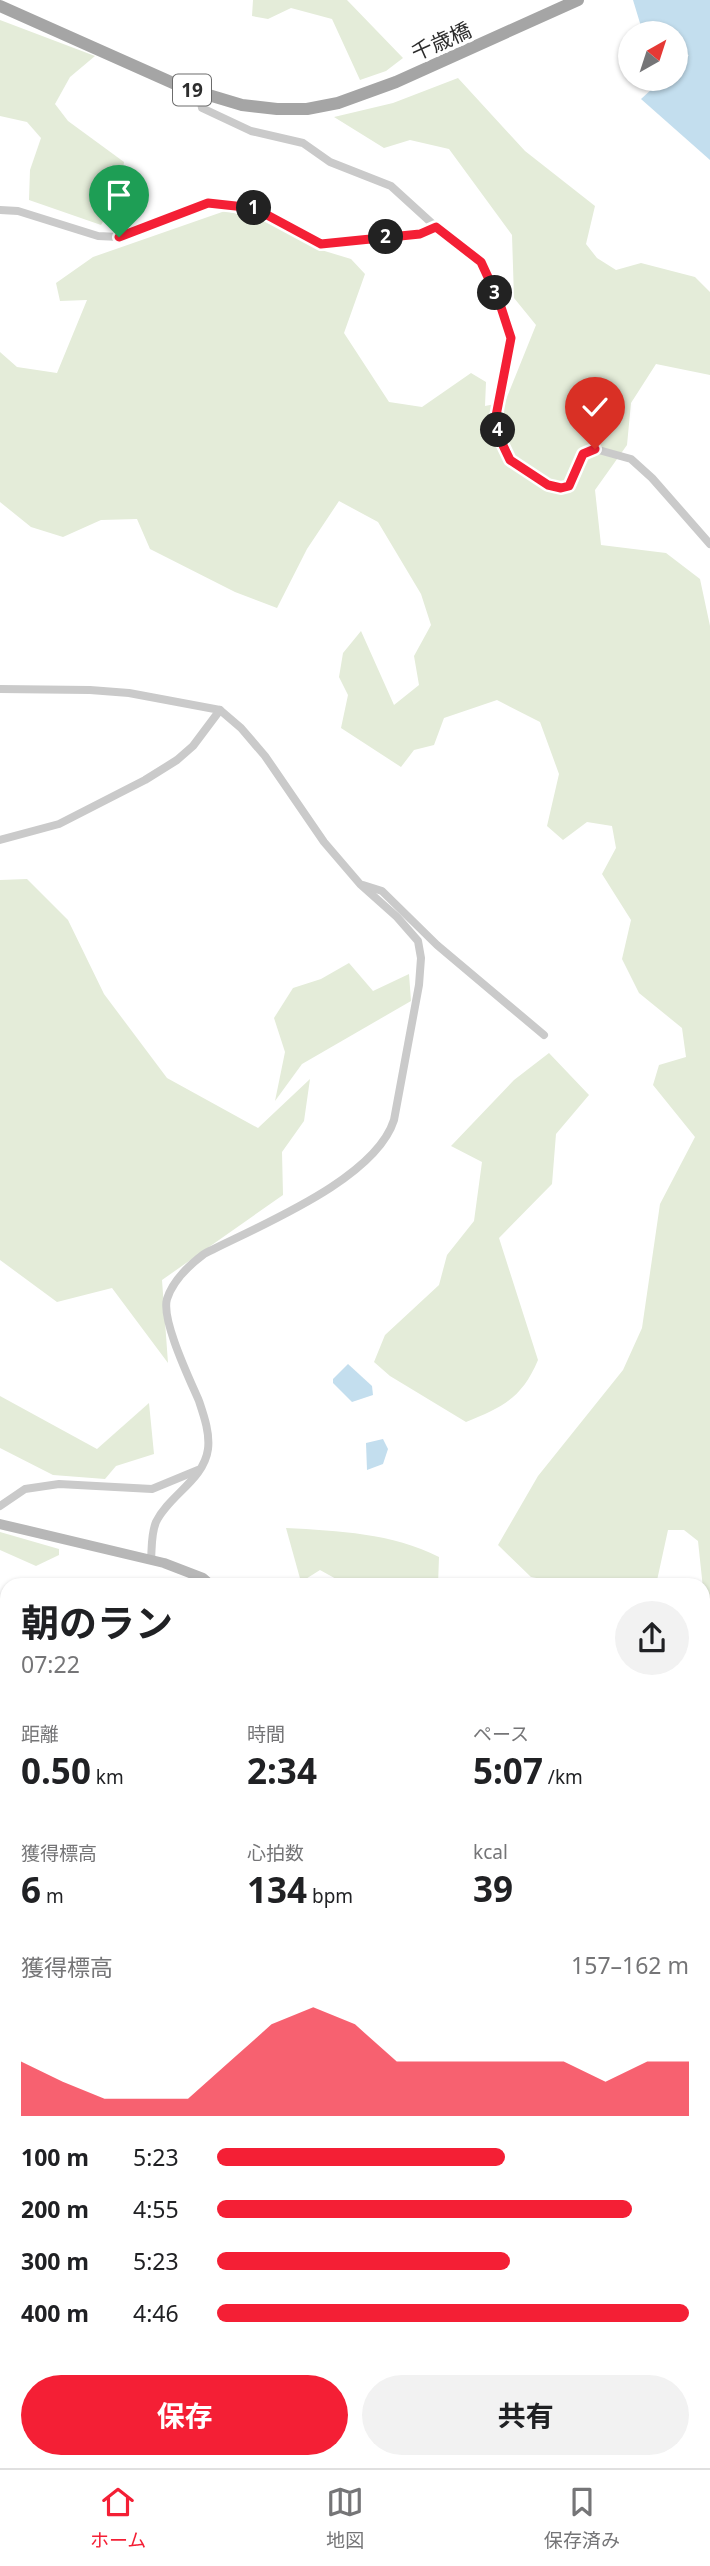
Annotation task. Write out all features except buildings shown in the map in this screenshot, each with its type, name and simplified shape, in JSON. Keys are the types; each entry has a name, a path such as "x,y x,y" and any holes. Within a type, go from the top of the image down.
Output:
{"main road":[{"name":"千歳橋","path":"199,92 242,105 277,109 307,109 338,103 396,82 578,0"},
{"name":"19","path":"0,6 199,92"}],"street":[{"path":"199,92 202,108 219,117 251,131 303,143 330,162 391,186 436,227 481,262 499,301 511,338 496,416 499,437 510,460 548,485 561,488 569,486 583,454 588,450 595,449 631,459 652,478 710,544"},
{"path":"0,210 18,211 98,236 119,237 208,203 254,208 321,244 420,234 436,227"},
{"path":"0,689 129,692 219,710 249,737 324,842 360,884 397,917 418,941 421,958 419,985 394,1120 390,1133 377,1151 350,1175 324,1192 204,1254 188,1266 173,1285 166,1302 169,1324 203,1412 208,1449 202,1468 164,1509 156,1522 152,1535 151,1560"},
{"path":"0,840 59,824 145,780 194,746 219,710"},
{"path":"360,884 383,891 437,945 544,1035"},
{"path":"0,1506 25,1489 60,1484 152,1489 202,1468"},
{"path":"0,1524 151,1560 203,1578"}],"green space":[{"path":"253,0 347,0 403,58 386,71 360,80 332,19 291,8 268,19 252,16"},
{"path":"0,20 95,56 70,77 55,104 68,121 124,162 119,196 101,225 29,200 30,170 41,138 27,122 0,116"},
{"path":"458,78 525,151 595,206 586,244 597,258 616,270 641,263 695,277 710,292 710,375 656,364 631,403 627,445 595,490 601,545 666,553 700,579 710,626 710,1578 702,1578 698,1541 684,1530 668,1530 658,1578 531,1577 498,1545 538,1476 623,1370 642,1328 660,1204 695,1137 653,1085 659,1065 686,1057 682,1028 639,993 622,959 631,920 602,874 616,848 612,826 587,822 563,840 547,826 559,774 540,722 497,700 444,718 434,745 414,750 401,767 341,728 348,695 339,677 343,653 361,631 394,705 419,685 414,656 431,625 421,594 378,522 339,501 307,549 277,608 235,592 150,549 137,519 101,520 63,537 31,527 0,502 0,352 17,367 57,373 87,300 60,301 56,283 93,257 225,211 280,224 318,249 351,259 365,274 344,333 389,402 422,407 471,373 486,382 485,406 505,402 536,325 514,298 512,235 449,149 410,140 384,148 334,117 393,103"},
{"path":"27,879 68,920 104,994 167,1078 258,1128 310,1079 304,1121 282,1152 283,1195 162,1280 168,1363 112,1288 57,1302 0,1260 0,880"},
{"path":"349,963 373,991 409,974 411,1001 302,1064 275,1101 285,1052 274,1018 293,988 321,979"},
{"path":"549,1053 589,1095 556,1134 552,1184 499,1238 538,1360 525,1384 510,1400 466,1422 390,1376 374,1362 385,1335 439,1285 447,1255 474,1221 482,1162 451,1146 514,1080"},
{"path":"0,1396 97,1449 149,1403 154,1454 116,1466 105,1479 53,1475 0,1448"},
{"path":"286,1528 384,1538 439,1557 438,1578 334,1578 320,1570 307,1578 300,1578"},
{"path":"0,1532 59,1549 59,1555 36,1566 0,1550"}],"water":[{"path":"633,0 710,0 710,160 641,99 650,91 688,91 688,21 639,21"},
{"path":"348,1364 372,1386 373,1395 352,1402 333,1383 333,1379"},
{"path":"383,1439 388,1449 383,1464 367,1470 366,1443"}],"route":[{"path":"119,237 208,203 254,208 321,244 420,234 436,227 481,262 499,301 511,338 496,416 499,437 510,460 548,485 561,488 569,486 583,454 595,449"}]}
